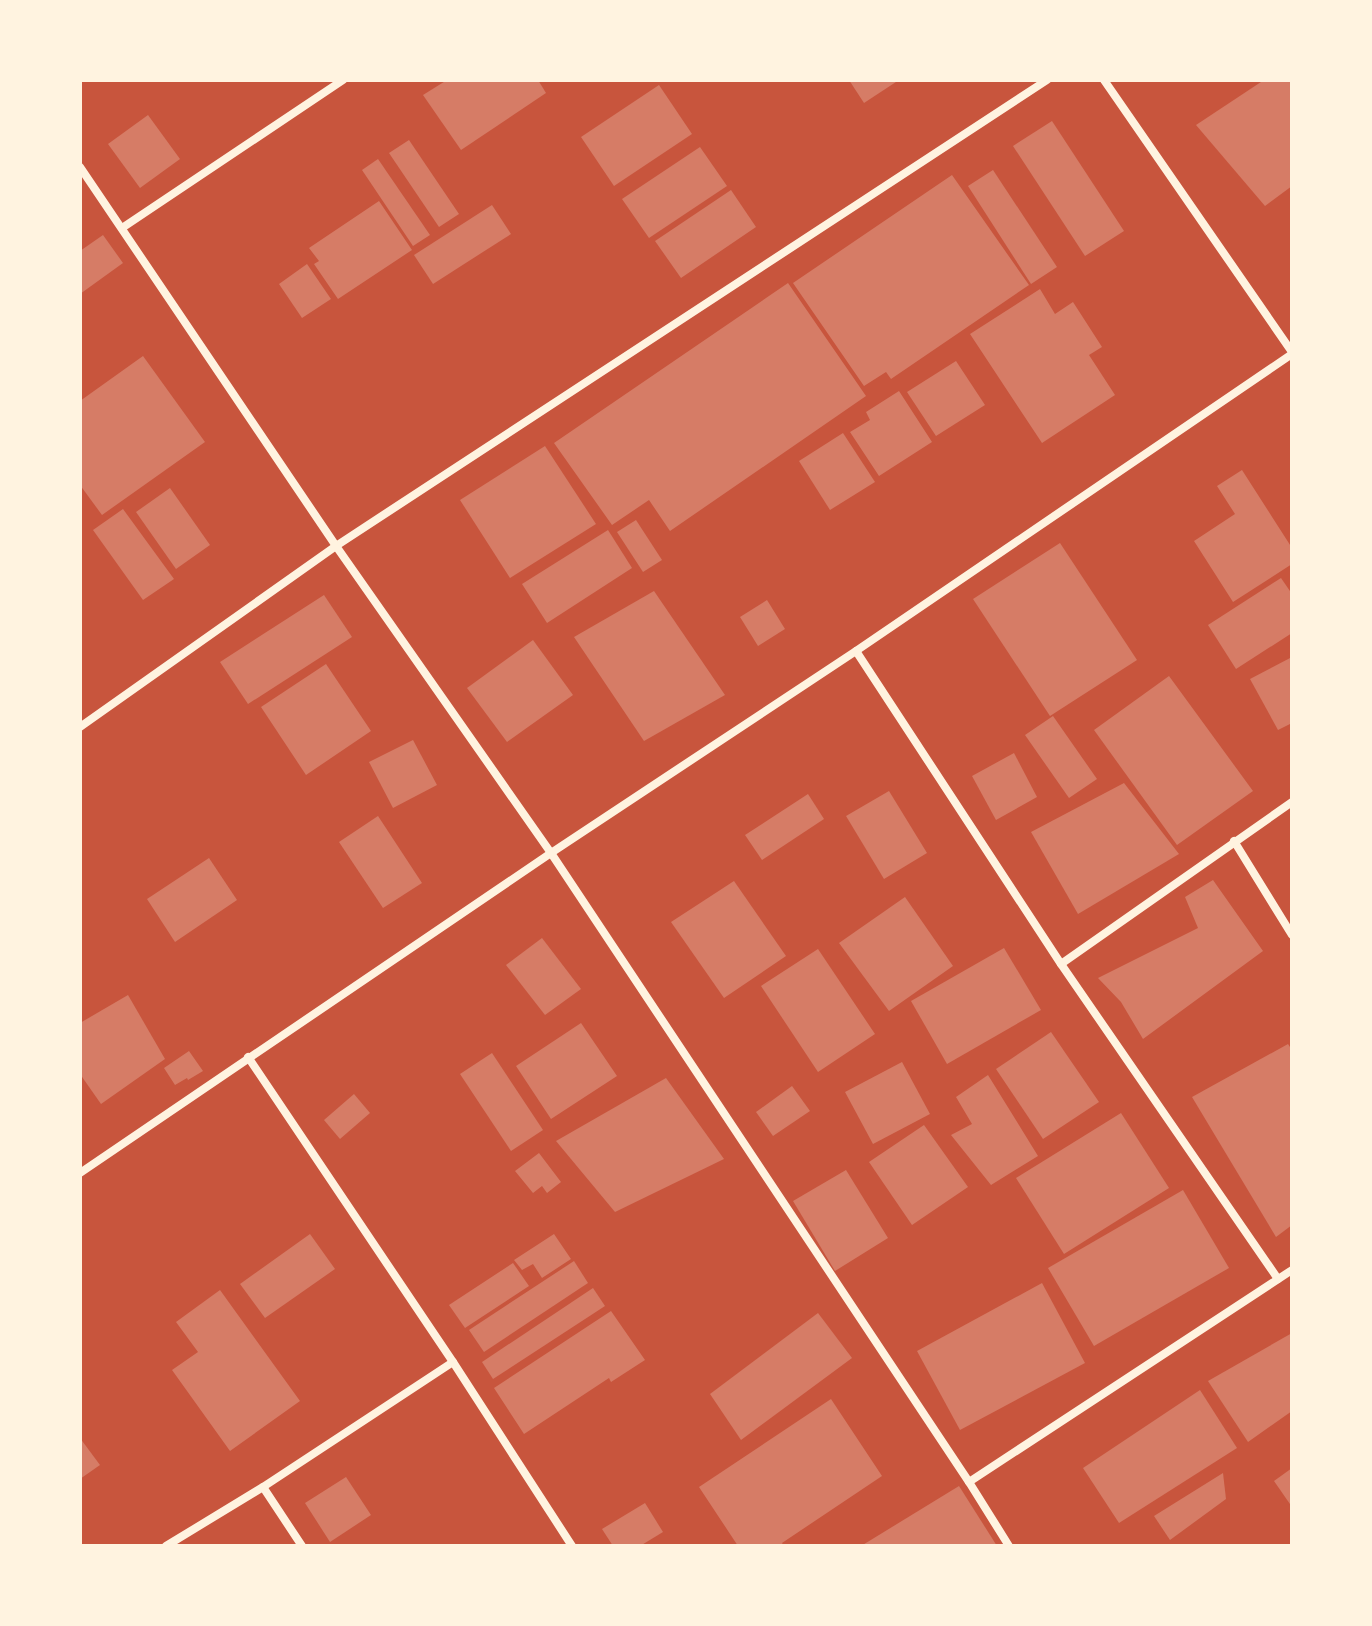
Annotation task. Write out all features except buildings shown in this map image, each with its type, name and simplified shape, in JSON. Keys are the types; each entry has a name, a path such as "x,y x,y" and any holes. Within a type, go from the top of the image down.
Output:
{"street":[{"path":"122,228 343,80"},
{"path":"80,727 336,546 1047,80"},
{"path":"80,1173 551,853 856,651 1292,353 1104,80"},
{"path":"80,167 336,546 551,853 1009,1546"},
{"path":"856,651 1061,964 1278,1279"},
{"path":"1061,964 1292,802"},
{"path":"1234,841 1292,935"},
{"path":"248,1057 453,1362 572,1546"},
{"path":"969,1482 1292,1270"},
{"path":"166,1546 263,1487 453,1362"},
{"path":"263,1487 302,1546"}]}
